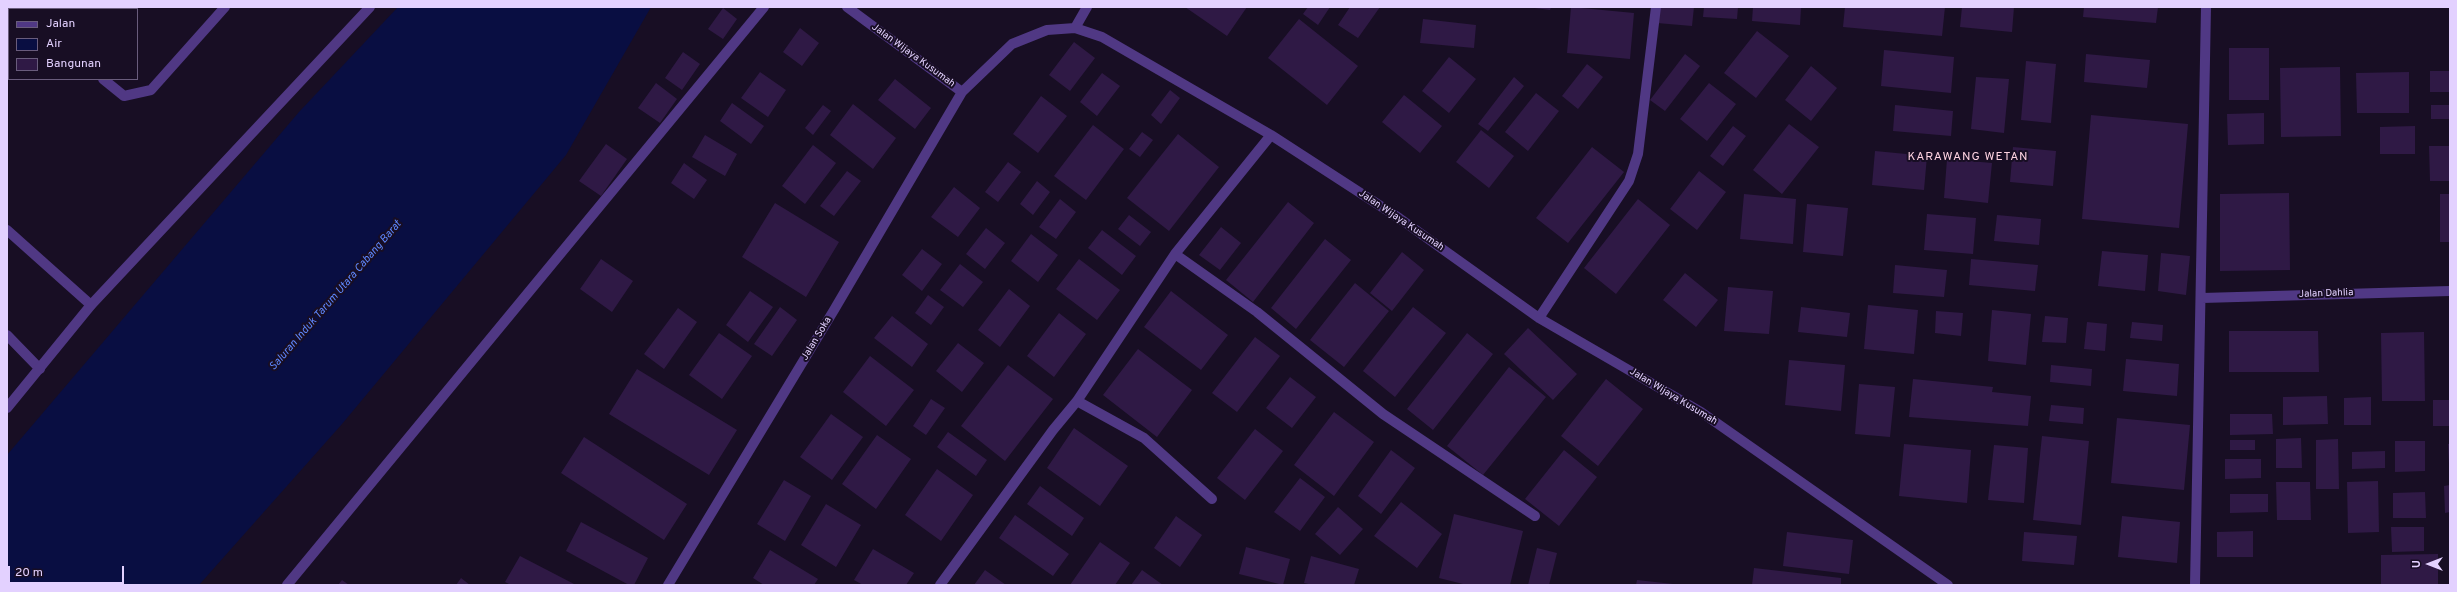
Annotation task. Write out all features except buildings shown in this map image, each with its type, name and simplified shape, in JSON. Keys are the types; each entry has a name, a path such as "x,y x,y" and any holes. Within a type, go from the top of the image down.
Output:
{"street":[{"path":"104,80 124,96 151,90 225,7"},
{"path":"7,408 91,305 370,7"},
{"path":"287,585 764,7"},
{"name":"Jalan Wijaya Kusumah","path":"847,7 962,92 1012,44 1047,30 1075,28 1102,37 1271,135 1399,218 1539,318 1701,412 1948,585"},
{"path":"1075,28 1088,7"},
{"path":"1539,318 1629,181 1638,154 1656,7"},
{"path":"2195,585 2202,298 2206,7"},
{"name":"Jalan Soka","path":"668,585 834,310 962,92"},
{"path":"940,585 1053,430 1077,401 1175,254 1271,135"},
{"path":"7,230 91,305"},
{"path":"1175,254 1257,312 1383,414 1535,516"},
{"name":"Jalan Dahlia","path":"2202,298 2450,291"},
{"path":"7,335 40,368"},
{"path":"1077,401 1144,438 1212,499"}],"water":[{"name":"Saluran Induk Tarum Utara Cabang Barat","path":"398,7 651,7 566,155 342,424 199,585 7,585 7,455 299,112"}],"district":[{"name":"KARAWANG WETAN","path":"1968,158"}]}
